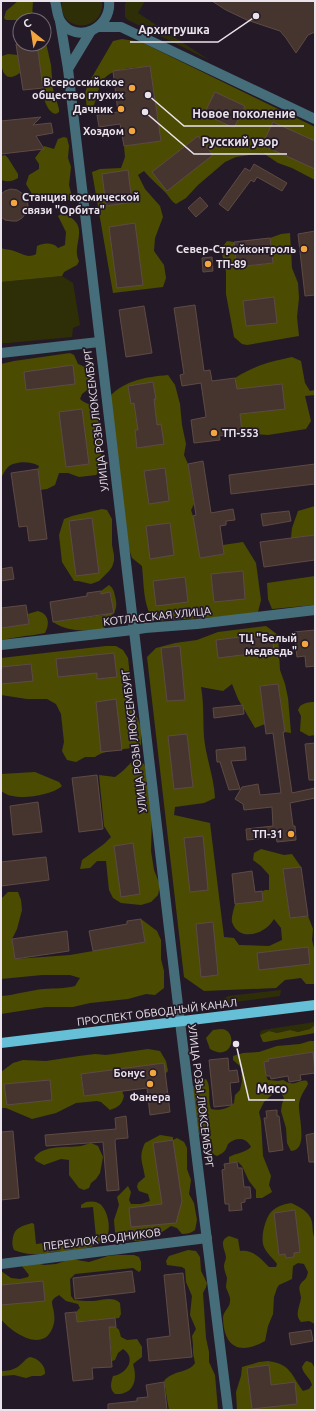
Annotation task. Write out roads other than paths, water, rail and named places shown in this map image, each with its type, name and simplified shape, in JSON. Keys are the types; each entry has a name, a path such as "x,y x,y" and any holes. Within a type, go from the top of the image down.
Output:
{"main road":[{"name":"ПРОСПЕКТ ОБВОДНЫЙ КАНАЛ","path":"1,1043 315,1005"}],"street":[{"name":"УЛИЦА РОЗЫ ЛЮКСЕМБУРГ","path":"55,1 68,69 133,630 228,1410"},
{"path":"110,4 121,27"},
{"path":"68,69 95,29 106,19 110,4"},
{"path":"60,21 65,26 77,32 121,27 315,119"},
{"path":"1,353 99,342"},
{"name":"КОТЛАССКАЯ УЛИЦА","path":"1,645 315,610"},
{"name":"ПЕРЕУЛОК ВОДНИКОВ","path":"1,1264 207,1238"}],"place":[{"name":"Архигрушка","path":"256,16"},
{"name":"Всероссийское общество глухих","path":"132,88"},
{"name":"Новое поколение","path":"148,95"},
{"name":"Дачник","path":"121,109"},
{"name":"Русский узор","path":"145,112"},
{"name":"Хоздом","path":"132,131"},
{"name":"Станция космической связи \"Орбита\"","path":"14,203"},
{"name":"Север-Стройконтроль","path":"304,249"},
{"name":"ТП-89","path":"208,264"},
{"name":"ТП-553","path":"214,433"},
{"name":"ТЦ \"Белый медведь\"","path":"305,644"},
{"name":"ТП-31","path":"291,834"},
{"name":"Мясо","path":"236,1044"},
{"name":"Бонус","path":"153,1073"},
{"name":"Фанера","path":"150,1084"}]}
